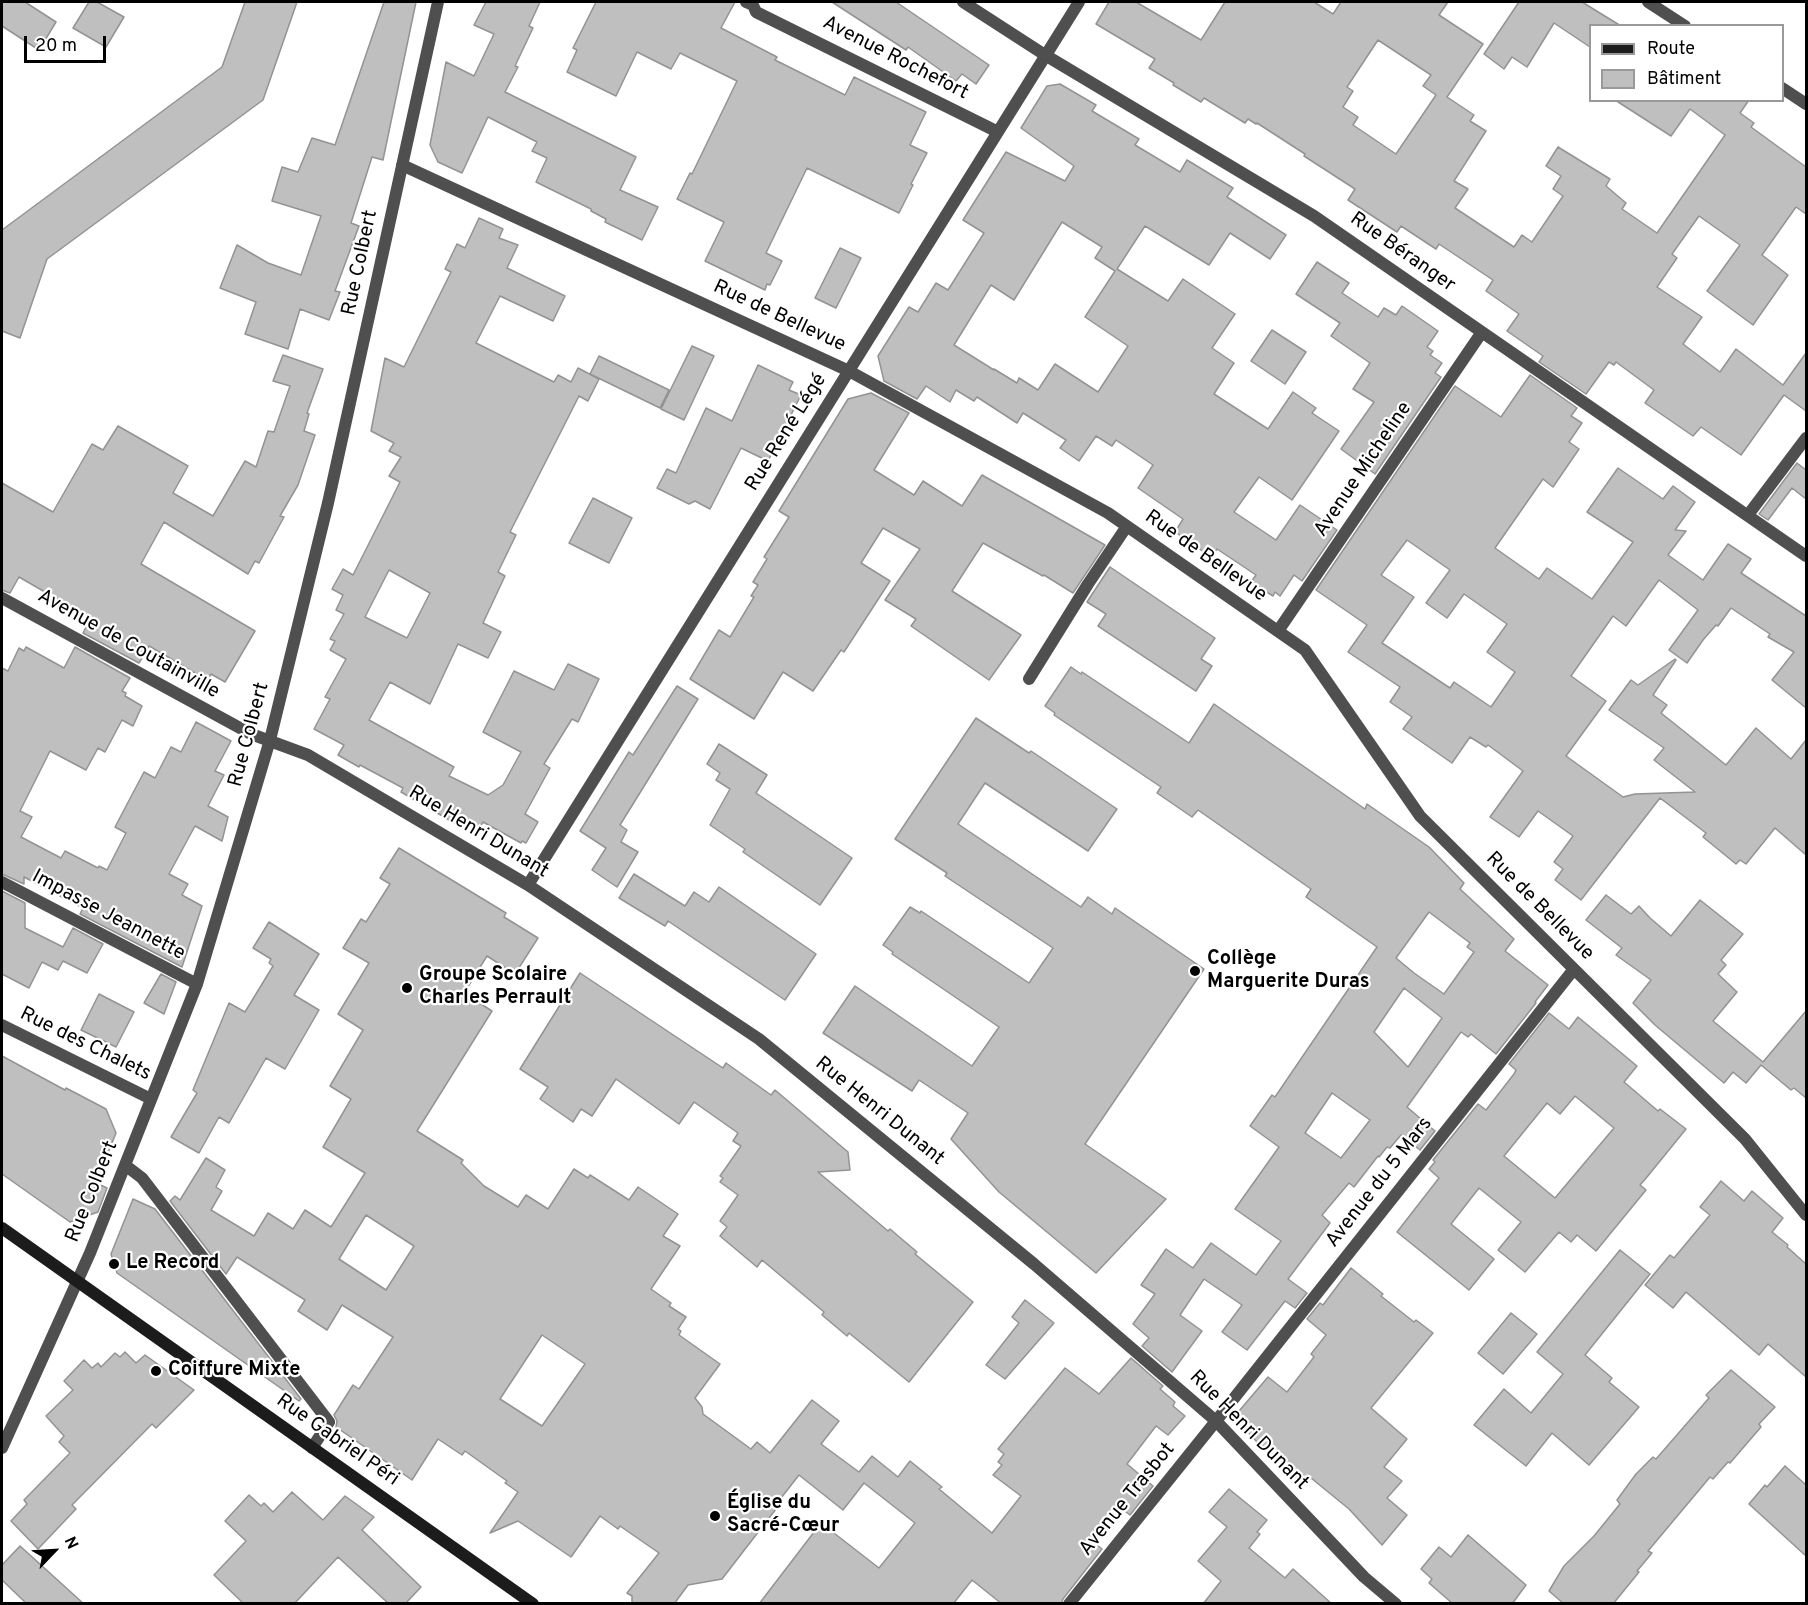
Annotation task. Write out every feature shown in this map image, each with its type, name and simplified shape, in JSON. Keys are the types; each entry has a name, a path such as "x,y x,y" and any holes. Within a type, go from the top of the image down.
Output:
{"main road":[{"name":"Rue Gabriel Péri","path":"2,1228 533,1604"}],"street":[{"name":"Rue Colbert","path":"2,1448 77,1282 197,984 270,740 328,503 438,2"},
{"name":"Avenue Rochefort","path":"746,2 753,5 756,12 998,132"},
{"name":"Rue Béranger","path":"963,2 1045,56 1314,216 1806,556"},
{"name":"Rue René Légé","path":"528,885 1079,2"},
{"path":"1648,2 1682,24"},
{"path":"1784,89 1806,104"},
{"name":"Rue de Bellevue","path":"402,165 849,370 1108,513 1305,650 1420,816 1744,1139 1806,1215"},
{"name":"Avenue Micheline","path":"1278,631 1482,332"},
{"path":"1748,514 1806,438"},
{"path":"1029,679 1127,526"},
{"name":"Avenue de Coutainville","path":"2,598 251,734 270,740"},
{"name":"Rue Henri Dunant","path":"270,740 308,755 528,885 759,1039 1034,1264 1216,1421 1364,1577 1396,1604"},
{"name":"Impasse Jeannette","path":"2,882 197,984"},
{"name":"Avenue du 5 Mars","path":"1216,1421 1574,969"},
{"name":"Rue des Chalets","path":"2,1025 151,1099"},
{"path":"124,1165 142,1178 329,1422 312,1448"},
{"name":"Avenue Trasbot","path":"1069,1604 1216,1421"}],"building":[{"path":"2,2 25,2 56,22 39,50 2,26"},
{"path":"89,2 97,2 124,17 106,47 73,28"},
{"path":"245,2 297,2 263,100 47,259 20,338 2,331 2,230 222,67"},
{"path":"384,2 416,2 383,160 372,157 351,223 359,226 335,291 340,292 329,320 300,309 288,349 245,334 256,302 220,288 237,245 268,263 301,275 321,216 272,201 282,167 298,172 312,138 335,145"},
{"path":"486,2 540,2 529,26 533,28 515,66 518,67 505,92 636,157 620,190 658,207 642,240 605,222 606,219 591,209 536,182 547,158 532,151 537,142 488,117 462,173 438,162 430,145 446,62 474,76 494,34 474,25"},
{"path":"596,2 735,2 721,28 777,57 775,60 845,95 854,77 926,112 910,145 927,153 899,213 807,168 766,253 782,261 765,290 705,261 724,222 677,199 690,173 692,174 737,81 680,53 671,69 637,52 616,96 567,72 577,50 573,48"},
{"path":"832,2 896,2 989,65 976,84 962,74 956,81 908,47 906,50"},
{"path":"1109,2 1136,2 1201,40 1225,2 1314,2 1333,14 1341,2 1448,2 1439,15 1483,44 1447,97 1474,115 1470,121 1486,131 1454,181 1468,189 1455,208 1514,247 1522,235 1532,242 1563,196 1553,189 1561,176 1546,166 1558,147 1610,179 1606,186 1626,203 1622,209 1657,233 1725,135 1690,109 1671,136 1618,102 1748,102 1740,113 1754,123 1751,127 1806,167 1806,214 1796,207 1762,255 1788,275 1753,325 1707,291 1740,245 1699,216 1672,254 1677,258 1657,287 1702,317 1683,344 1720,372 1736,349 1783,385 1806,353 1806,411 1784,395 1741,455 1701,427 1693,436 1645,403 1654,390 1616,362 1614,365 1609,362 1586,394 1539,362 1543,356 1507,331 1519,314 1486,291 1493,280 1439,244 1436,249 1401,226 1397,232 1348,200 1355,189 1257,123 1248,119 1245,123 1204,98 1201,102 1173,85 1174,83 1149,68 1155,59 1096,24","holes":["1378,40 1431,75 1423,86 1436,95 1396,154 1353,125 1358,117 1343,107 1353,91 1347,87"]},
{"path":"1519,2 1582,2 1618,24 1589,24 1589,46 1554,23 1527,67 1512,57 1504,69 1484,54"},
{"path":"1060,84 1096,105 1092,111 1139,139 1135,145 1180,172 1187,160 1233,188 1227,197 1286,235 1270,259 1230,233 1209,265 1145,226 1117,269 1168,301 1183,279 1235,314 1212,348 1234,363 1214,394 1268,429 1293,392 1316,408 1312,413 1339,431 1292,500 1259,477 1234,512 1276,540 1300,505 1337,530 1302,581 1294,575 1280,596 1275,592 1273,596 1251,582 1256,575 1217,549 1211,557 1175,532 1183,519 1138,488 1153,465 1116,440 1112,446 1096,436 1079,461 1060,448 1066,440 1023,413 1017,423 977,397 974,401 956,390 950,402 926,386 917,399 884,381 878,356 909,307 918,312 936,283 948,290 984,233 963,220 1006,152 1065,181 1074,166 1021,128 1047,86","holes":["1062,222 1102,247 1095,258 1115,271 1085,317 1128,346 1098,392 1055,364 1038,390 1019,378 1017,383 954,345 991,285 1014,300"]},
{"path":"479,218 503,229 499,238 518,245 507,268 565,296 553,321 500,296 476,343 554,382 558,375 571,382 578,368 599,379 588,401 579,396 510,532 516,535 498,572 505,576 483,623 501,632 488,658 458,644 430,704 390,682 369,720 454,767 449,776 488,795 503,785 521,752 483,732 514,671 554,690 568,664 599,679 578,722 572,719 544,764 550,768 525,814 538,822 526,843 522,841 521,843 483,822 475,835 401,792 403,788 338,755 344,745 314,729 330,699 325,697 346,659 330,650 335,641 330,639 344,614 336,610 343,595 332,589 343,569 353,575 400,482 389,476 401,457 389,451 394,443 371,431 385,358 404,367 451,272 445,269 457,244 465,248","holes":["389,570 430,593 407,638 365,617"]},
{"path":"840,248 861,258 836,308 815,298"},
{"path":"1317,262 1349,283 1342,293 1378,317 1384,308 1396,315 1402,306 1438,331 1427,347 1433,351 1430,355 1442,363 1435,373 1441,377 1375,474 1341,449 1374,402 1353,389 1370,363 1331,336 1340,323 1296,294"},
{"path":"1272,330 1306,352 1285,384 1251,361"},
{"path":"692,346 714,356 684,420 661,409"},
{"path":"283,355 323,369 307,413 309,414 304,431 315,435 298,485 280,516 284,517 259,563 255,561 248,574 164,522 141,564 255,631 225,682 211,674 207,680 149,646 139,663 83,633 87,625 79,622 83,614 19,577 10,593 2,590 2,483 53,512 92,444 103,450 118,426 188,466 173,493 213,516 245,461 256,467 268,431 274,432 290,386 273,381"},
{"path":"599,356 669,390 660,408 590,374"},
{"path":"758,365 793,382 789,390 801,395 768,461 741,448 710,509 695,501 689,504 657,488 667,469 676,473 706,408 732,421"},
{"path":"1530,375 1577,408 1571,416 1582,423 1569,442 1579,449 1553,487 1543,479 1495,548 1539,579 1547,568 1592,599 1633,542 1587,512 1618,468 1663,499 1673,486 1695,502 1675,530 1686,531 1668,555 1703,580 1728,544 1751,559 1741,573 1806,616 1806,708 1772,680 1794,652 1768,637 1770,634 1731,608 1718,626 1716,625 1703,640 1687,663 1669,650 1698,610 1659,580 1626,626 1613,616 1571,676 1606,701 1566,756 1623,797 1635,794 1695,792 1654,760 1664,748 1609,710 1631,680 1638,685 1675,659 1653,695 1667,705 1661,713 1726,765 1756,728 1791,759 1806,740 1806,855 1775,828 1746,864 1740,860 1736,864 1703,837 1706,833 1660,798 1581,900 1555,880 1563,869 1554,862 1573,836 1538,811 1519,837 1490,817 1523,771 1488,745 1486,747 1470,737 1452,763 1403,729 1412,717 1390,702 1400,687 1348,652 1367,625 1316,590 1455,386 1501,417","holes":["1407,540 1450,570 1426,603 1447,618 1464,594 1507,624 1487,652 1515,672 1491,707 1454,682 1450,688 1382,643 1414,597 1381,575"]},
{"path":"871,393 909,413 874,470 914,495 923,481 962,506 982,475 1105,545 1073,593 983,543 952,591 1021,635 989,680 911,626 916,619 885,600 920,549 883,528 861,563 890,581 844,652 841,650 813,691 783,672 754,719 690,679 719,630 730,637 754,597 751,596 758,585 753,582 767,559 764,557 789,517 779,511 848,399"},
{"path":"1797,463 1806,470 1806,499 1792,488 1768,520 1759,514"},
{"path":"593,498 632,518 609,563 569,543"},
{"path":"1110,567 1215,638 1201,659 1212,666 1196,691 1098,626 1106,614 1087,602"},
{"path":"26,647 64,668 75,647 130,678 122,691 126,693 125,696 142,706 133,726 122,720 105,752 98,748 86,770 50,751 20,811 32,817 21,837 61,858 65,851 98,868 99,866 107,870 126,833 115,827 144,772 155,778 171,747 181,752 196,722 231,741 215,771 224,775 208,806 228,817 222,841 195,826 169,874 188,884 182,895 202,906 182,967 80,914 83,908 24,877 24,884 2,874 2,668 8,671 19,648 24,651"},
{"path":"1071,667 1189,743 1214,704 1365,809 1367,804 1429,847 1464,883 1460,889 1514,939 1505,951 1548,985 1496,1054 1471,1034 1468,1037 1461,1032 1407,1107 1435,1131 1420,1150 1401,1135 1390,1148 1387,1147 1378,1156 1354,1187 1349,1183 1322,1215 1330,1223 1288,1279 1307,1293 1295,1308 1285,1301 1247,1350 1222,1332 1242,1305 1204,1279 1180,1315 1202,1331 1172,1372 1142,1346 1149,1338 1133,1324 1155,1294 1141,1285 1166,1249 1193,1268 1211,1243 1256,1275 1281,1241 1235,1209 1279,1147 1250,1126 1272,1095 1275,1097 1377,947 1306,897 1311,889 1198,810 1192,817 1157,793 1161,787 1054,715 1055,713 1045,706","holes":["1429,912 1470,943 1467,947 1474,952 1444,994 1396,958","1404,988 1442,1018 1408,1067 1374,1032","1332,1093 1370,1120 1341,1158 1305,1133"]},
{"path":"677,686 698,699 620,825 627,830 621,842 638,852 617,887 592,870 606,848 580,831 629,752 633,755"},
{"path":"976,718 1029,753 1031,751 1117,809 1088,851 985,783 958,824 1081,907 1088,897 1112,914 1115,908 1204,969 1085,1144 1166,1199 1096,1273 999,1192 951,1139 968,1113 919,1080 912,1091 823,1033 855,986 972,1066 999,1027 892,954 893,952 883,945 910,907 920,913 921,911 1029,983 1053,948 945,876 947,873 895,839"},
{"path":"719,744 767,775 756,793 852,858 820,905 743,852 745,849 710,825 730,789 716,780 720,773 707,764"},
{"path":"399,848 506,913 504,917 538,938 515,974 487,956 464,993 492,1011 417,1131 463,1160 461,1163 484,1186 518,1207 526,1195 548,1209 574,1169 588,1178 590,1175 629,1200 638,1187 678,1214 663,1236 680,1246 651,1289 671,1303 669,1306 686,1317 678,1329 681,1331 679,1335 720,1364 695,1398 702,1407 703,1414 751,1449 757,1442 770,1453 812,1400 839,1421 821,1444 859,1472 872,1456 898,1477 910,1461 942,1487 939,1489 992,1533 1021,1496 993,1475 1002,1465 998,1462 1004,1454 998,1449 1065,1368 1099,1394 1131,1358 1163,1386 1160,1389 1175,1402 1173,1406 1185,1416 1168,1435 1156,1426 1127,1464 1153,1486 1130,1515 1118,1506 1091,1540 1102,1549 1061,1604 1002,1604 972,1580 953,1604 759,1604 821,1523 879,1568 915,1523 864,1483 843,1510 799,1475 722,1579 688,1585 674,1604 632,1604 632,1596 627,1593 659,1553 620,1526 618,1529 600,1516 571,1557 518,1521 490,1533 518,1492 505,1483 507,1481 465,1451 462,1455 438,1439 412,1480 336,1427 337,1421 334,1415 353,1385 359,1389 393,1337 342,1305 327,1330 298,1311 305,1300 237,1257 226,1274 170,1201 175,1196 180,1200 206,1158 225,1170 216,1187 222,1191 211,1210 254,1236 268,1213 293,1229 305,1210 331,1227 365,1173 323,1147 351,1099 330,1086 363,1030 338,1014 369,963 343,948 361,919 366,922 390,884 380,878","holes":["366,1215 414,1246 386,1290 339,1259","542,1335 585,1364 542,1426 500,1399"]},
{"path":"634,874 685,906 694,892 709,902 719,887 816,954 785,1000 668,921 665,926 619,898"},
{"path":"2,891 25,903 25,928 63,947 73,928 103,944 87,973 63,961 58,970 42,962 29,988 2,974"},
{"path":"1606,895 1631,914 1639,906 1671,936 1700,900 1743,934 1721,960 1726,965 1718,974 1737,992 1713,1021 1763,1062 1806,1011 1806,1098 1794,1088 1791,1090 1761,1065 1746,1083 1733,1072 1724,1083 1655,1025 1633,1003 1651,980 1616,955 1622,948 1586,920"},
{"path":"269,922 319,954 294,995 319,1010 285,1069 266,1058 229,1123 219,1117 199,1153 171,1137 197,1093 193,1090 229,1003 245,1012 273,966 269,963 271,959 253,948"},
{"path":"580,973 723,1068 726,1063 771,1095 775,1090 848,1152 850,1170 818,1172 888,1231 890,1229 917,1252 915,1254 973,1302 909,1382 849,1333 847,1336 822,1315 824,1312 762,1260 757,1267 720,1236 727,1227 720,1221 738,1195 720,1182 723,1178 720,1176 741,1146 733,1141 738,1133 694,1102 679,1124 616,1079 592,1116 581,1109 573,1122 540,1099 548,1087 520,1069"},
{"path":"161,974 176,982 164,1014 144,1003"},
{"path":"99,994 134,1012 116,1047 81,1030"},
{"path":"1549,1013 1569,1029 1578,1017 1637,1066 1624,1082 1658,1111 1660,1109 1686,1129 1640,1185 1646,1190 1596,1251 1577,1235 1571,1242 1559,1232 1525,1272 1498,1250 1521,1222 1479,1188 1451,1224 1494,1259 1469,1290 1397,1232 1439,1178 1429,1169 1435,1162 1433,1160 1478,1104 1486,1110 1516,1070 1509,1064","holes":["1575,1096 1614,1128 1555,1198 1504,1156 1547,1103 1560,1114"]},
{"path":"2,1056 106,1109 116,1133 96,1183 107,1188 98,1212 70,1222 2,1174"},
{"path":"1721,1181 1744,1201 1752,1191 1783,1218 1772,1232 1806,1264 1806,1377 1768,1344 1759,1355 1686,1292 1673,1308 1645,1285 1670,1255 1674,1258 1710,1215 1700,1207"},
{"path":"133,1199 155,1209 301,1399 299,1401 117,1273 111,1254"},
{"path":"1620,1250 1650,1274 1585,1355 1612,1378 1609,1382 1639,1407 1589,1465 1552,1433 1526,1466 1474,1425 1504,1389 1531,1413 1563,1374 1537,1352"},
{"path":"1351,1268 1383,1294 1381,1296 1414,1322 1416,1320 1433,1333 1371,1408 1407,1439 1384,1467 1402,1481 1387,1498 1407,1515 1382,1545 1349,1509 1311,1478 1308,1481 1299,1473 1293,1480 1240,1424 1239,1411 1268,1377 1287,1392 1314,1357 1311,1354 1326,1335 1307,1319 1320,1303 1323,1305"},
{"path":"1025,1300 1054,1323 1005,1379 986,1365 1019,1323 1012,1317"},
{"path":"1511,1313 1537,1334 1503,1374 1478,1353"},
{"path":"125,1352 136,1363 145,1355 194,1390 156,1428 152,1424 72,1505 76,1509 38,1549 11,1521 27,1504 24,1500 70,1453 59,1442 64,1436 46,1416 73,1390 64,1381 84,1360 92,1368 98,1363 101,1367 115,1353 120,1357"},
{"path":"1731,1370 1775,1407 1759,1424 1761,1427 1730,1463 1728,1462 1713,1479 1710,1477 1648,1551 1652,1553 1613,1604 1564,1604 1549,1591 1564,1566 1594,1536 1620,1504 1617,1500 1636,1474 1653,1457 1656,1459 1709,1398 1706,1395"},
{"path":"1785,1466 1806,1485 1806,1556 1749,1504"},
{"path":"1229,1489 1267,1520 1257,1532 1260,1534 1249,1548 1285,1578 1293,1569 1332,1604 1203,1604 1221,1581 1198,1561 1227,1527 1209,1512"},
{"path":"292,1492 323,1520 345,1496 374,1517 362,1530 421,1587 405,1604 389,1604 338,1557 294,1604 244,1604 214,1575 246,1541 225,1521 249,1495 261,1506 264,1503 273,1512"},
{"path":"1468,1535 1526,1585 1512,1604 1453,1604 1429,1583 1432,1579 1421,1569 1439,1547 1451,1557"},
{"path":"20,1546 84,1604 27,1604 2,1580 2,1565"}],"place":[{"name":"Collège Marguerite Duras","path":"1195,971"},
{"name":"Groupe Scolaire Charles Perrault","path":"407,988"},
{"name":"Le Record","path":"114,1264"},
{"name":"Coiffure Mixte","path":"156,1371"},
{"name":"Église du Sacré-Cœur","path":"715,1516"}]}
